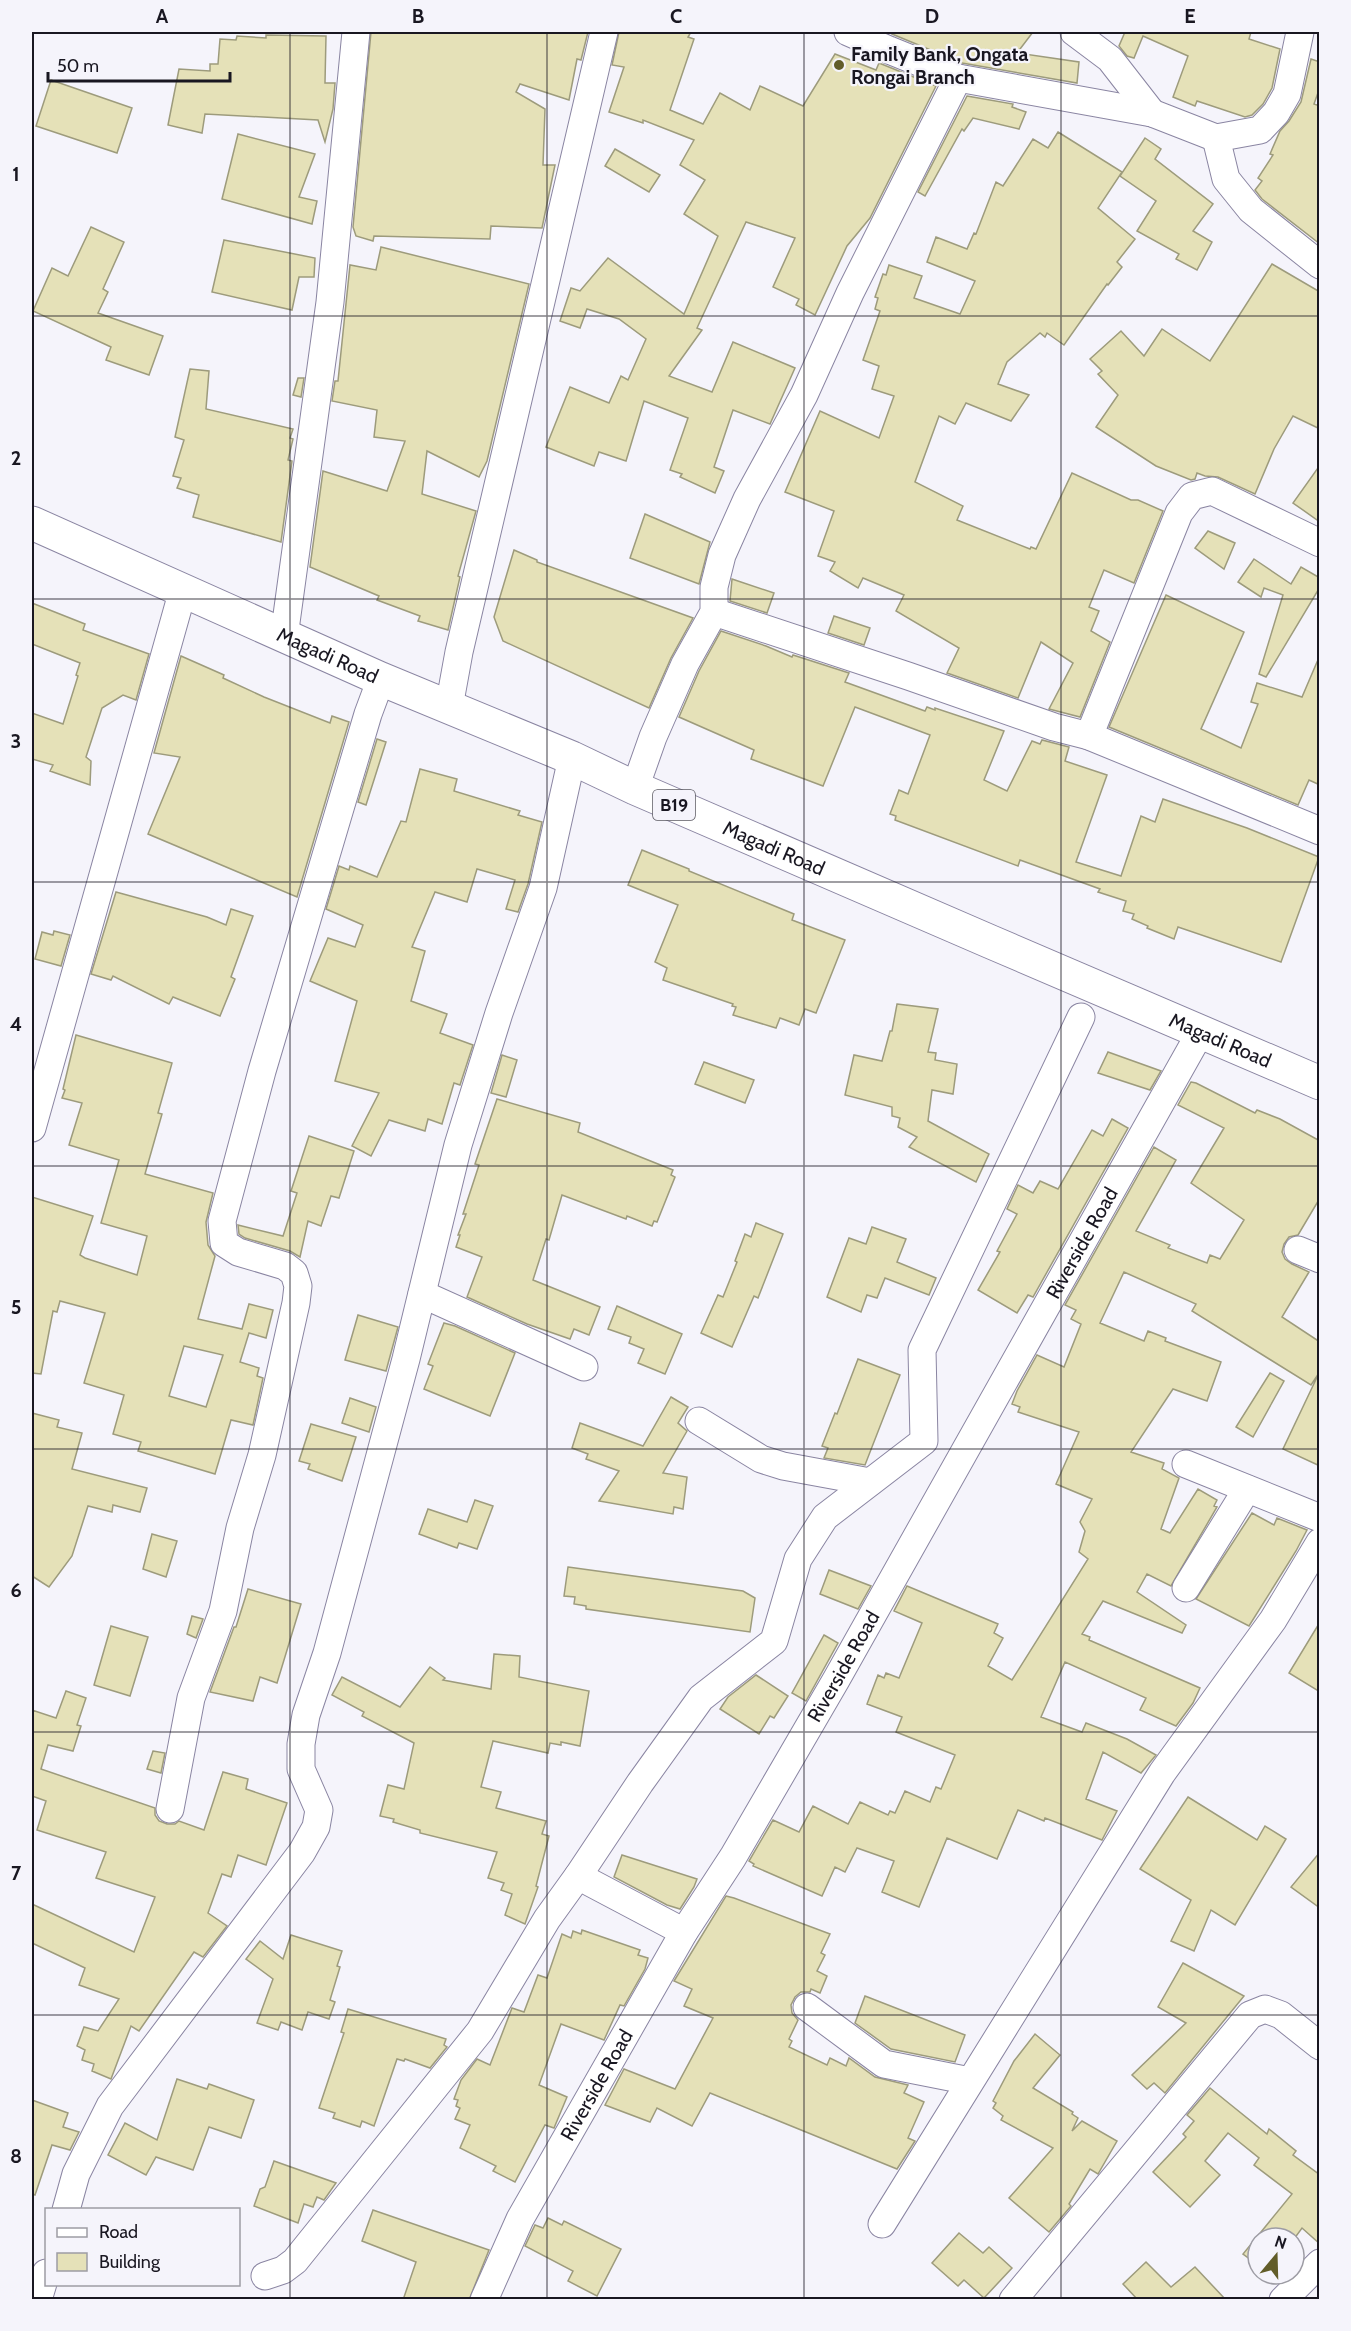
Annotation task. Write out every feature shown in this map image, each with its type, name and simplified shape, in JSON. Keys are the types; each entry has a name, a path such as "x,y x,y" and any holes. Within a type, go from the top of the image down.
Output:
{"highway":[{"name":"Magadi Road","path":"32,523 381,679 572,758 635,788 1320,1083"}],"street":[{"path":"284,636 330,302 356,32"},
{"path":"449,706 464,629 604,32"},
{"path":"848,32 958,78 1152,113 1216,138 1260,130 1276,113 1287,94 1300,32"},
{"path":"1074,32 1110,59 1152,113"},
{"path":"635,788 653,737 681,674 714,612 714,587 722,555 747,499 804,395 850,292 958,78"},
{"path":"1216,138 1226,179 1232,187 1251,210 1320,266"},
{"path":"1089,736 1179,513 1192,496 1212,491 1320,543"},
{"path":"32,1128 183,590"},
{"path":"714,612 1054,727 1089,736 1320,831"},
{"path":"170,1809 191,1698 223,1611 240,1528 262,1455 298,1286 294,1273 285,1266 238,1252 224,1243 222,1221 262,1071 368,714 381,679"},
{"path":"67,2208 76,2174 110,2106 302,1851 316,1827 319,1810 301,1769 306,1715 327,1653 422,1294 458,1145 499,1013 543,888 572,758"},
{"path":"265,2276 283,2270 294,2261 480,2031 547,1919 701,1698 774,1641 798,1559 825,1517 924,1441 922,1350 1081,1017"},
{"name":"Riverside Road","path":"484,2300 520,2219 684,1932 733,1857 842,1669 1200,1033"},
{"path":"422,1294 584,1367"},
{"path":"699,1421 761,1459 783,1466 870,1482"},
{"path":"1186,1464 1320,1518"},
{"path":"1186,1588 1247,1489"},
{"path":"882,2224 1162,1773 1273,1620 1320,1542"},
{"path":"578,1876 684,1932"},
{"path":"807,2007 884,2064 970,2081"},
{"path":"1013,2300 1250,2015 1265,2009 1281,2015 1320,2046"},
{"path":"1283,2300 1320,2263"},
{"path":"38,2300 45,2276"}],"building":[{"path":"371,32 588,32 581,60 577,59 569,100 520,84 516,92 545,109 543,165 555,165 542,228 491,226 490,239 374,236 373,241 356,236 353,227"},
{"path":"619,32 691,32 688,37 694,39 670,110 703,124 720,93 750,110 760,86 803,106 835,54 876,70 879,63 936,86 870,218 847,246 815,315 796,305 799,299 773,287 795,238 746,222 697,328 702,330 669,376 712,392 733,342 795,368 770,424 733,410 714,467 724,471 715,493 680,477 682,474 670,470 688,418 644,401 626,461 599,452 594,466 546,447 570,387 609,403 621,376 628,380 646,339 619,319 587,309 580,328 560,321 571,288 580,291 608,258 684,314 718,236 684,214 705,180 680,165 694,140 643,120 643,123 609,112 624,67 612,65"},
{"path":"893,32 1033,32 1017,53 1079,62 1077,83 962,63 892,34"},
{"path":"1125,32 1251,32 1249,39 1280,49 1272,88 1263,104 1252,115 1245,117 1197,101 1195,106 1173,97 1188,56 1143,36 1134,58 1127,56 1119,46"},
{"path":"266,35 326,36 325,83 335,83 333,109 325,142 318,120 205,114 202,133 168,125 179,69 210,71 210,64 218,64 220,39 236,40 237,36 266,38"},
{"path":"1311,59 1320,62 1320,87 1314,104 1320,106 1320,244 1262,199 1255,190 1262,181 1258,178 1273,155 1270,154 1280,131 1301,102"},
{"path":"51,80 132,108 117,153 36,126"},
{"path":"967,96 1013,104 1012,107 1026,112 1019,129 973,118 964,131 962,129 925,196 918,192"},
{"path":"1058,132 1122,172 1098,208 1135,239 1117,262 1122,267 1107,284 1064,345 1047,333 1045,337 1040,333 1007,362 998,384 1029,395 1011,421 966,403 955,424 939,416 915,482 963,506 957,520 1030,549 1031,547 1036,549 1072,473 1131,500 1138,500 1163,511 1134,583 1104,570 1089,607 1099,611 1091,631 1110,642 1080,717 1049,709 1073,663 1041,642 1018,698 947,673 959,648 896,611 904,595 863,578 858,588 830,571 835,562 818,556 834,511 785,492 820,411 879,438 894,396 872,389 879,366 863,360 880,311 875,309 878,298 875,297 883,274 886,275 889,265 922,276 914,298 960,314 975,281 927,262 936,237 967,249 974,233 976,234 996,182 1003,186 1033,139 1048,148"},
{"path":"238,134 315,154 299,197 317,201 312,224 222,199"},
{"path":"1145,138 1161,149 1155,159 1213,204 1193,231 1212,242 1197,270 1176,259 1179,254 1137,231 1156,201 1120,176"},
{"path":"615,149 660,175 649,192 605,166"},
{"path":"91,227 124,242 103,289 108,292 98,313 163,336 149,375 106,360 111,347 33,311 52,268 68,276"},
{"path":"224,240 315,258 314,277 299,277 292,310 212,292"},
{"path":"381,247 529,284 487,461 479,477 427,451 422,494 476,511 458,576 460,577 448,630 418,621 420,616 377,600 379,596 310,567 323,471 387,491 405,441 374,437 377,410 332,401 335,381 338,381 350,265 376,270"},
{"path":"1272,264 1320,292 1320,429 1293,416 1274,449 1255,494 1218,477 1197,473 1195,479 1191,480 1156,466 1096,427 1118,395 1098,374 1102,371 1090,359 1121,331 1144,356 1162,329 1210,361"},
{"path":"190,369 209,371 206,409 293,429 288,460 292,461 281,542 193,517 199,495 177,488 181,478 173,476 184,440 175,437"},
{"path":"298,378 304,378 301,397 293,395"},
{"path":"1320,465 1320,522 1293,503"},
{"path":"645,514 710,542 699,584 630,558"},
{"path":"1208,531 1235,543 1224,569 1195,548"},
{"path":"514,550 537,562 693,618 671,658 649,708 503,641 494,617"},
{"path":"1254,559 1291,584 1301,567 1320,578 1320,587 1266,677 1259,674 1283,595 1264,588 1261,597 1238,582"},
{"path":"732,579 774,593 767,613 730,601"},
{"path":"1166,595 1244,632 1201,729 1241,748 1258,704 1251,702 1257,683 1302,697 1320,655 1320,785 1309,780 1298,805 1109,727"},
{"path":"32,603 85,624 83,630 149,654 136,700 123,695 102,708 86,757 91,761 90,785 50,771 53,765 32,759 32,713 63,724 80,663 32,644"},
{"path":"834,616 870,628 864,645 828,633"},
{"path":"721,631 792,657 793,655 849,673 845,682 925,711 927,707 935,710 935,708 1004,731 984,780 1007,791 1032,741 1040,744 1042,740 1069,747 1065,761 1107,775 1076,862 1121,876 1141,816 1155,822 1163,799 1247,828 1319,857 1281,962 1178,927 1174,939 1132,919 1134,914 1123,911 1126,901 1098,892 1100,889 1020,860 1018,866 895,820 896,816 890,814 899,790 908,794 930,735 855,707 823,786 751,759 754,750 679,717 699,671"},
{"path":"181,656 224,675 223,678 264,697 330,723 332,716 349,722 297,897 148,834 180,757 154,753"},
{"path":"377,739 386,742 366,805 358,802"},
{"path":"420,769 457,779 454,791 520,811 518,815 542,822 528,884 518,912 506,909 515,880 477,869 467,902 435,892 412,947 425,951 411,1001 447,1014 440,1033 473,1045 460,1085 454,1083 442,1124 428,1119 425,1131 389,1120 371,1156 352,1146 379,1093 335,1081 357,1001 310,981 328,938 355,947 363,925 326,909 339,866 349,870 350,866 377,877 401,821 406,822"},
{"path":"642,850 794,914 792,920 845,940 816,1013 805,1009 799,1025 780,1018 776,1028 733,1015 736,1007 732,1006 733,1004 663,980 667,968 655,962 678,905 628,885"},
{"path":"116,892 207,917 226,925 231,909 253,916 231,977 235,979 220,1016 173,997 169,1004 113,976 111,980 91,974"},
{"path":"54,931 70,935 61,966 35,959 42,932 53,935"},
{"path":"897,1004 938,1009 928,1052 936,1053 935,1060 957,1064 953,1094 932,1090 928,1121 989,1154 976,1182 909,1147 917,1137 898,1127 900,1118 892,1116 892,1107 845,1095 854,1055 882,1061 890,1031 892,1031"},
{"path":"76,1035 172,1063 158,1113 162,1114 145,1174 213,1193 206,1222 208,1245 215,1256 198,1319 242,1329 249,1304 273,1310 266,1338 249,1333 240,1362 259,1368 257,1376 263,1378 253,1425 231,1420 215,1474 138,1451 141,1442 113,1434 124,1395 84,1383 105,1313 60,1301 57,1312 53,1311 41,1374 32,1373 32,1197 93,1216 80,1255 85,1258 137,1275 147,1236 101,1223 119,1160 69,1145 82,1103 62,1098 65,1090 63,1089","holes":["184,1346 223,1355 206,1407 169,1396"]},
{"path":"1108,1052 1161,1071 1150,1090 1098,1073"},
{"path":"502,1055 517,1060 506,1097 491,1093"},
{"path":"704,1062 754,1080 745,1103 695,1084"},
{"path":"1191,1082 1255,1113 1257,1110 1280,1119 1320,1141 1320,1198 1298,1235 1289,1237 1282,1252 1285,1259 1309,1272 1282,1317 1320,1342 1320,1466 1283,1449 1319,1373 1311,1385 1192,1311 1196,1304 1124,1272 1100,1323 1144,1341 1148,1331 1166,1338 1165,1341 1221,1362 1207,1401 1173,1389 1131,1452 1164,1463 1162,1469 1179,1478 1161,1529 1170,1533 1198,1489 1217,1500 1214,1506 1217,1507 1171,1586 1147,1574 1137,1592 1186,1625 1182,1633 1103,1601 1082,1634 1090,1637 1089,1640 1200,1688 1193,1703 1176,1726 1140,1710 1146,1698 1065,1662 1041,1717 1082,1732 1086,1723 1127,1739 1156,1755 1141,1773 1103,1752 1086,1799 1117,1811 1102,1840 1018,1810 997,1859 947,1838 919,1907 882,1892 894,1861 857,1848 845,1872 835,1867 822,1896 753,1866 754,1864 749,1861 773,1820 799,1832 813,1806 848,1824 860,1802 888,1815 890,1811 895,1813 905,1791 930,1802 936,1787 941,1789 955,1755 896,1732 902,1717 867,1704 878,1675 884,1678 886,1673 899,1678 922,1623 894,1611 907,1586 998,1624 994,1633 1003,1638 988,1666 1012,1680 1088,1559 1079,1552 1085,1531 1080,1522 1092,1499 1056,1484 1079,1432 1018,1412 1020,1407 1012,1404 1037,1355 1064,1367 1081,1324 1071,1319 1076,1310 1065,1305 1154,1147 1176,1160 1136,1231 1170,1245 1168,1248 1207,1263 1210,1255 1220,1259 1244,1220 1191,1183 1224,1128 1178,1105"},
{"path":"497,1099 580,1123 578,1132 673,1170 671,1175 675,1177 657,1222 654,1221 652,1226 627,1216 626,1219 562,1195 549,1240 546,1239 533,1280 600,1307 589,1335 574,1329 570,1339 527,1324 467,1297 482,1257 456,1247 466,1214 463,1214 479,1165 475,1164"},
{"path":"1112,1119 1128,1128 1033,1297 1028,1295 1017,1313 978,1290 1000,1252 997,1251 1017,1214 1007,1209 1018,1185 1033,1193 1040,1181 1058,1189 1092,1130 1103,1136"},
{"path":"309,1136 354,1151 339,1198 331,1196 321,1226 308,1221 300,1257 290,1251 245,1238 239,1234 238,1225 283,1236 297,1193 291,1191"},
{"path":"756,1223 783,1234 758,1298 754,1296 732,1347 701,1333 718,1295 723,1297 745,1234 751,1237"},
{"path":"872,1227 906,1239 897,1262 936,1278 929,1295 885,1278 877,1298 867,1295 861,1312 827,1297 849,1238 866,1244"},
{"path":"617,1306 682,1334 665,1374 638,1363 644,1349 629,1343 631,1337 608,1329"},
{"path":"358,1315 398,1327 386,1371 345,1360"},
{"path":"444,1323 515,1353 490,1416 424,1389 433,1366 428,1364"},
{"path":"858,1359 900,1375 865,1465 824,1458 828,1448 822,1446"},
{"path":"1270,1373 1284,1381 1253,1437 1236,1427"},
{"path":"671,1397 688,1407 678,1423 687,1431 663,1473 687,1477 683,1509 674,1507 673,1514 599,1501 619,1471 586,1459 588,1454 572,1448 580,1423 643,1446"},
{"path":"350,1398 376,1407 369,1432 342,1423"},
{"path":"32,1413 59,1420 57,1427 82,1433 72,1469 147,1488 140,1512 113,1505 112,1512 88,1506 72,1556 49,1587 32,1576"},
{"path":"311,1424 356,1437 342,1481 308,1469 310,1464 299,1461"},
{"path":"475,1500 493,1506 477,1549 459,1543 457,1548 419,1534 428,1509 467,1522"},
{"path":"1252,1513 1274,1525 1277,1518 1307,1530 1249,1626 1196,1599"},
{"path":"152,1534 177,1541 166,1577 143,1569"},
{"path":"568,1567 743,1591 755,1598 750,1632 586,1609 586,1606 574,1604 575,1597 564,1596"},
{"path":"829,1570 871,1586 858,1609 820,1594"},
{"path":"248,1589 301,1604 277,1683 260,1677 253,1701 210,1692 234,1627 236,1627"},
{"path":"192,1616 203,1619 196,1638 187,1634"},
{"path":"1320,1622 1320,1692 1289,1673"},
{"path":"111,1626 148,1637 130,1696 94,1685"},
{"path":"824,1635 838,1643 806,1701 792,1693"},
{"path":"494,1654 520,1656 519,1677 589,1691 580,1746 561,1742 561,1745 550,1743 548,1753 493,1741 481,1787 501,1792 496,1808 546,1821 542,1834 549,1836 536,1886 538,1887 525,1924 505,1915 512,1894 501,1890 504,1883 488,1878 497,1852 420,1833 420,1830 380,1816 388,1785 404,1789 414,1743 362,1716 364,1712 332,1695 342,1677 400,1707 430,1667 445,1678 443,1680 491,1689"},
{"path":"756,1675 788,1696 774,1718 770,1716 759,1734 720,1709 728,1697"},
{"path":"66,1691 86,1698 77,1725 81,1726 73,1751 48,1745 41,1769 155,1808 155,1815 159,1821 167,1824 175,1824 179,1821 204,1830 223,1772 248,1779 246,1789 287,1803 266,1865 238,1855 231,1877 222,1874 208,1913 227,1926 203,1957 194,1952 139,2031 131,2026 111,2079 92,2071 94,2064 82,2060 85,2050 77,2046 84,2027 98,2031 119,1999 79,1985 85,1968 32,1943 32,1904 134,1952 155,1897 96,1878 106,1852 37,1830 46,1801 32,1796 32,1710 56,1718"},
{"path":"153,1751 165,1753 161,1773 147,1769"},
{"path":"1188,1797 1257,1840 1265,1826 1286,1839 1235,1925 1211,1910 1194,1951 1171,1941 1191,1900 1140,1869"},
{"path":"1320,1852 1320,1908 1291,1887"},
{"path":"622,1855 697,1879 680,1909 667,1905 614,1877"},
{"path":"726,1896 830,1934 821,1953 825,1955 817,1971 827,1976 820,1993 811,1989 810,1992 801,1992 791,2005 792,2013 798,2020 789,2039 792,2041 789,2047 827,2065 830,2058 846,2066 849,2058 875,2077 908,2085 904,2093 924,2102 908,2138 915,2141 897,2169 710,2093 692,2126 657,2108 650,2122 605,2105 624,2069 675,2089 713,2018 684,2006 692,1989 674,1981"},
{"path":"582,1930 640,1950 638,1955 648,1958 645,1969 624,2006 620,2005 604,2040 561,2024 539,2085 567,2097 554,2128 545,2125 515,2182 493,2171 496,2166 460,2148 470,2125 455,2119 460,2108 456,2106 458,2100 454,2099 461,2080 477,2059 490,2065 512,2008 524,2012 538,1975 547,1978 562,1934 571,1938 573,1931 581,1934"},
{"path":"291,1935 342,1951 337,1966 340,1967 330,2000 335,2002 329,2019 308,2012 302,2030 281,2022 278,2030 257,2023 273,1979 246,1959 260,1941 283,1959"},
{"path":"1183,1963 1244,1996 1165,2093 1154,2083 1147,2089 1132,2075 1186,2023 1158,2007"},
{"path":"865,1996 965,2035 955,2062 891,2049 855,2023"},
{"path":"348,2009 446,2039 444,2045 447,2047 430,2068 405,2059 404,2061 397,2059 374,2126 362,2121 360,2127 333,2118 335,2113 319,2108 344,2033 341,2032"},
{"path":"1035,2034 1060,2055 1033,2088 1073,2112 1072,2114 1078,2118 1072,2131 1082,2121 1117,2141 1098,2174 1090,2169 1069,2204 1071,2206 1049,2232 1009,2198 1053,2148 1001,2120 1003,2116 993,2108 996,2103 993,2101 1014,2061"},
{"path":"177,2079 207,2089 209,2084 254,2100 241,2138 209,2127 193,2170 156,2157 146,2175 108,2155 125,2123 157,2140"},
{"path":"1210,2088 1267,2134 1269,2129 1296,2151 1293,2155 1320,2175 1320,2244 1306,2232 1306,2226 1266,2226 1292,2194 1254,2165 1259,2158 1228,2133 1205,2161 1220,2175 1190,2207 1153,2172 1186,2137 1183,2134 1194,2121 1187,2115"},
{"path":"32,2100 68,2113 63,2127 79,2132 70,2150 52,2145 35,2195 32,2194"},
{"path":"274,2161 336,2183 324,2200 317,2197 313,2207 304,2204 298,2223 254,2206 260,2189 265,2187"},
{"path":"373,2210 489,2250 469,2300 403,2300 416,2262 362,2241"},
{"path":"548,2218 562,2225 564,2221 621,2249 597,2296 568,2281 573,2271 525,2246 535,2225 543,2228"},
{"path":"959,2233 983,2253 989,2247 1012,2268 984,2298 964,2280 958,2286 932,2263"},
{"path":"1146,2262 1171,2287 1195,2267 1226,2300 1138,2300 1123,2284"}],"place":[{"name":"Family Bank, Ongata Rongai Branch","path":"839,65"}]}
